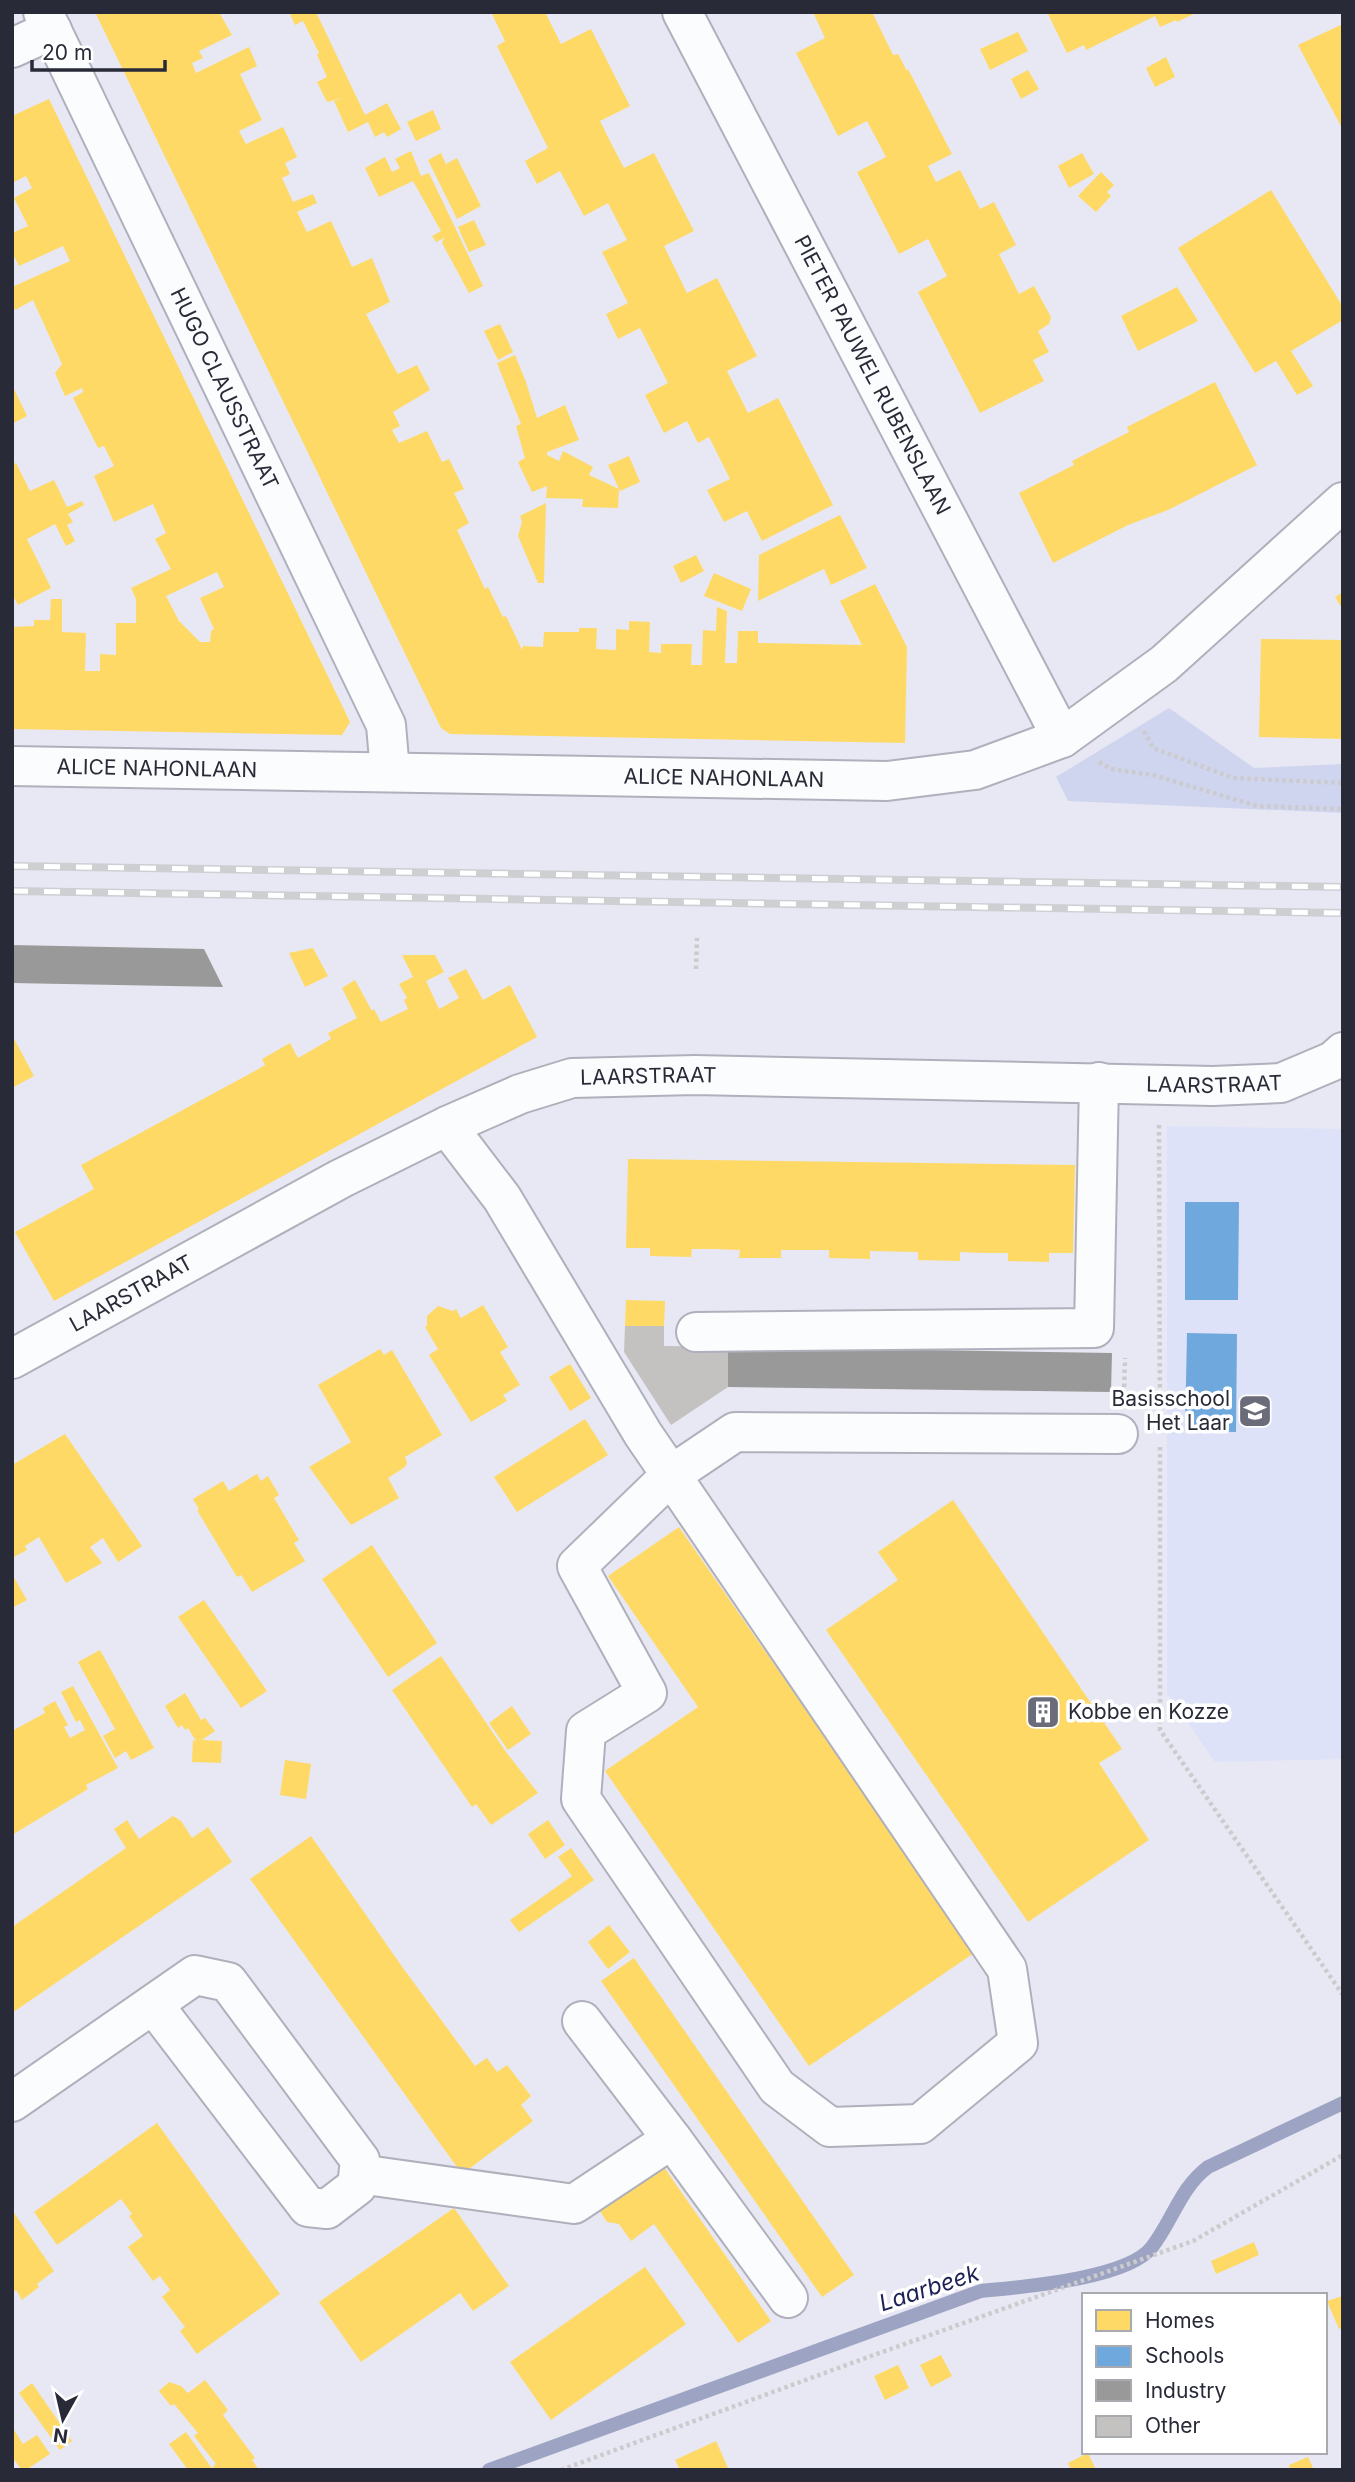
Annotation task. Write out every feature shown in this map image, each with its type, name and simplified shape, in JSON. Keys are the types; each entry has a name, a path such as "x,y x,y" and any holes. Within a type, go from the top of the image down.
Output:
{"street":[{"name":"PIETER PAUWEL RUBENSLAAN","path":"682,12 1062,738"},
{"path":"12,48 47,21"},
{"name":"HUGO CLAUSSTRAAT","path":"47,21 386,725 390,771"},
{"name":"ALICE NAHONLAAN","path":"12,766 887,781 975,770 1062,738 1123,694 1164,664 1343,502"},
{"name":"LAARSTRAAT","path":"12,1359 340,1180 447,1126 520,1094 572,1078 695,1075 1213,1086 1281,1083 1333,1061 1343,1052"},
{"path":"696,1332 1094,1328 1099,1082"},
{"path":"447,1126 502,1198 643,1434 671,1475 1007,1969 1018,2043 920,2124 830,2127 776,2087 581,1799 586,1731 647,1693 578,1566 671,1475 735,1432 1118,1434"},
{"path":"12,2102 153,2004 195,1975 228,1982 360,2160 357,2186 327,2209 307,2207 153,2004"},
{"path":"582,2021 788,2298"},
{"path":"359,2174 574,2204 672,2139"}],"path":[{"path":"1123,694 1153,748 1233,778 1343,783"},
{"path":"1062,738 1111,769 1153,775 1257,806 1343,809"},
{"path":"696,969 697,938"},
{"path":"1159,1085 1160,1428"},
{"path":"1160,1442 1160,1730 1343,1995"},
{"path":"562,2470 1193,2241 1343,2155"}],"shaded area":[{"path":"1169,708 1254,768 1343,764 1343,813 1068,801 1056,777"},
{"name":"Basisschool Het Laar","path":"1167,1126 1343,1129 1343,1759 1215,1762 1167,1693"}],"building: Homes":[{"path":"95,12 219,12 232,35 199,51 203,58 192,63 196,73 249,47 257,66 240,74 262,120 239,131 246,144 283,127 297,157 285,163 290,174 282,178 293,202 313,194 317,203 297,212 307,232 331,221 352,267 372,258 390,302 366,314 398,374 417,365 430,390 393,412 400,426 392,430 399,443 427,431 442,462 449,459 464,489 454,493 469,523 457,530 485,589 488,587 503,617 506,616 522,650 523,646 543,647 544,632 579,632 579,628 597,628 596,649 616,650 616,629 629,630 629,621 650,622 649,652 661,653 661,644 692,644 691,665 702,665 703,630 716,631 717,607 727,611 725,663 737,663 738,631 758,631 758,643 862,645 840,601 875,584 907,647 905,743 450,734 441,728"},
{"path":"289,12 316,12 365,115 387,103 401,129 387,137 384,132 375,137 368,122 348,132 334,101 342,98 327,102 317,82 327,77 317,55 319,53 303,21 295,25"},
{"path":"491,12 545,12 561,44 591,29 630,106 600,121 612,145 624,168 654,153 694,231 664,246 687,293 717,278 757,356 727,371 748,413 778,398 833,505 762,541 747,511 724,522 707,490 730,479 709,437 698,443 687,421 664,433 645,395 668,383 640,328 618,339 606,314 628,303 602,252 627,240 608,203 584,216 560,171 537,184 525,161 548,148 497,46 505,41"},
{"path":"813,12 872,12 893,55 898,54 907,71 908,69 952,154 928,166 936,182 960,170 980,209 994,202 1016,245 999,254 1019,294 1034,286 1051,317 1049,324 1038,331 1049,352 1033,360 1044,381 980,413 918,292 947,276 928,239 899,254 857,172 886,157 867,121 838,136 796,53 825,38"},
{"path":"1047,12 1198,12 1160,27 1155,16 1086,50 1084,45 1067,53"},
{"path":"1343,24 1343,130 1298,45"},
{"path":"1018,32 1028,51 990,70 980,49"},
{"path":"1166,57 1175,77 1155,87 1146,68"},
{"path":"1028,70 1039,89 1021,99 1011,79"},
{"path":"49,99 350,722 342,735 12,729 12,627 34,626 34,620 50,620 51,599 62,599 62,632 86,633 85,671 100,671 100,654 116,655 116,623 136,623 136,599 131,588 171,569 155,539 166,533 153,504 114,522 94,476 114,466 104,446 98,448 73,398 83,392 82,388 65,396 55,373 62,364 33,300 15,310 12,303 12,287 70,261 63,246 19,266 12,252 12,233 28,226 14,198 32,188 26,176 12,183 12,116","holes":["217,572 224,587 200,598 214,629 211,631 210,642 200,642 179,621 166,596"]},
{"path":"433,110 441,129 416,141 407,122"},
{"path":"411,151 421,176 429,173 483,286 469,293 442,243 444,238 436,242 432,236 441,231 413,181 379,197 365,168 385,157 392,172 400,168 395,159"},
{"path":"441,153 446,164 457,158 481,206 457,219 428,160"},
{"path":"1082,153 1094,174 1069,188 1058,166"},
{"path":"1101,172 1114,185 1107,192 1111,196 1096,212 1078,196"},
{"path":"1271,190 1343,307 1343,320 1291,351 1313,386 1297,395 1276,361 1255,373 1178,248"},
{"path":"474,220 486,245 469,252 458,227"},
{"path":"1177,287 1198,321 1138,351 1121,316"},
{"path":"500,324 513,352 498,360 484,331"},
{"path":"515,355 537,418 565,405 579,440 547,452 547,455 559,461 563,451 593,467 589,475 619,489 618,508 582,507 583,499 546,498 547,486 532,492 518,462 525,458 516,426 521,424 497,363"},
{"path":"1215,382 1257,465 1053,563 1019,493 1074,465 1072,461 1129,432 1127,427"},
{"path":"12,385 27,416 12,424"},
{"path":"629,456 640,482 620,491 608,465"},
{"path":"16,463 30,491 54,480 67,507 82,501 84,505 68,514 73,522 67,525 75,541 66,546 55,524 27,539 51,588 18,605 12,594 12,465"},
{"path":"546,503 544,583 538,583 518,536 522,522 520,516"},
{"path":"840,515 867,568 831,585 824,569 758,601 759,555"},
{"path":"696,555 704,571 681,583 673,566"},
{"path":"714,573 751,589 742,611 704,596"},
{"path":"1343,592 1343,610 1335,597"},
{"path":"1261,639 1343,640 1343,739 1259,737"},
{"path":"313,948 328,976 305,987 289,953"},
{"path":"402,955 435,955 444,972 426,981 439,1009 459,998 448,978 466,969 483,1000 510,985 537,1037 54,1301 15,1232 94,1189 81,1165 265,1065 262,1059 290,1043 298,1058 331,1039 328,1033 357,1018 342,988 355,980 381,1022 408,1009 404,1000 407,998 399,984 413,977"},
{"path":"12,1035 34,1076 12,1088"},
{"path":"628,1159 1075,1165 1073,1253 1049,1253 1049,1262 1008,1261 1008,1253 960,1252 960,1261 918,1260 918,1252 870,1251 870,1259 829,1258 829,1250 781,1250 781,1258 739,1258 740,1250 714,1249 692,1249 691,1257 650,1256 650,1248 626,1248"},
{"path":"626,1300 665,1301 664,1326 625,1326"},
{"path":"483,1305 508,1347 500,1352 520,1385 503,1395 507,1401 471,1422 429,1355 438,1349 425,1327 427,1316 438,1306 453,1311 456,1309 461,1318"},
{"path":"380,1349 384,1355 392,1350 442,1435 405,1457 405,1467 388,1478 399,1498 351,1525 309,1467 351,1442 318,1385"},
{"path":"570,1364 591,1398 570,1411 549,1377"},
{"path":"585,1419 608,1455 517,1512 494,1477"},
{"path":"65,1434 142,1546 118,1562 103,1538 90,1547 102,1563 66,1583 39,1537 25,1546 27,1550 12,1558 12,1465"},
{"path":"257,1474 261,1481 268,1476 279,1495 274,1498 299,1540 294,1543 305,1561 252,1592 241,1575 237,1577 193,1499 223,1481 229,1491"},
{"path":"953,1500 1122,1749 1099,1763 1149,1840 1028,1922 826,1630 898,1580 878,1552"},
{"path":"679,1527 974,1953 809,2066 605,1771 698,1707 608,1576"},
{"path":"372,1545 437,1643 388,1677 322,1579"},
{"path":"12,1574 27,1600 12,1608"},
{"path":"204,1600 267,1691 241,1708 178,1617"},
{"path":"100,1650 154,1748 131,1760 126,1751 115,1758 103,1736 115,1729 78,1662"},
{"path":"441,1656 506,1752 538,1793 491,1825 476,1804 472,1807 392,1690"},
{"path":"73,1686 118,1768 86,1785 88,1789 12,1835 12,1731 45,1713 43,1708 55,1701 68,1725 64,1727 70,1738 85,1730 80,1720 76,1722 61,1692"},
{"path":"185,1693 201,1720 205,1718 215,1731 202,1740 222,1741 221,1763 192,1762 193,1740 196,1741 188,1728 185,1730 182,1725 178,1728 165,1706"},
{"path":"512,1706 531,1734 508,1750 489,1723"},
{"path":"285,1760 311,1764 306,1799 280,1795"},
{"path":"173,1816 181,1821 192,1838 208,1827 232,1862 12,2013 12,1927 126,1848 114,1829 127,1820 139,1839"},
{"path":"548,1820 565,1845 545,1859 528,1834"},
{"path":"311,1836 475,2066 487,2058 497,2072 507,2065 531,2096 521,2105 533,2121 462,2174 250,1879"},
{"path":"571,1848 594,1880 519,1932 510,1920 572,1876 558,1857"},
{"path":"609,1925 630,1952 608,1969 588,1942"},
{"path":"634,1958 854,2275 822,2297 601,1981"},
{"path":"157,2123 280,2294 197,2354 180,2331 185,2327 162,2297 170,2290 160,2276 153,2281 128,2247 143,2236 121,2199 57,2245 34,2212"},
{"path":"659,2160 771,2321 738,2343 654,2224 631,2241 619,2224 607,2222 596,2205"},
{"path":"454,2208 509,2286 473,2311 460,2293 361,2362 319,2302"},
{"path":"12,2210 54,2271 22,2300 16,2290 12,2293"},
{"path":"1254,2242 1259,2255 1216,2274 1211,2261"},
{"path":"645,2267 686,2324 551,2420 510,2362"},
{"path":"1343,2296 1343,2327 1339,2329 1327,2301"},
{"path":"941,2355 952,2376 931,2387 920,2365"},
{"path":"898,2365 909,2388 885,2400 874,2376"},
{"path":"205,2380 228,2410 223,2415 255,2458 252,2460 259,2470 215,2470 212,2467 216,2464 194,2436 198,2433 174,2404 171,2406 159,2391 169,2382 181,2386 188,2393"},
{"path":"32,2383 72,2441 60,2450 19,2393"},
{"path":"12,2427 23,2444 37,2435 50,2454 22,2470 12,2457"},
{"path":"186,2432 213,2470 188,2470 169,2444"},
{"path":"716,2441 729,2470 680,2470 675,2460"},
{"path":"1088,2454 1096,2470 1071,2470 1068,2463"},
{"path":"1308,2457 1314,2470 1290,2470 1289,2465"}],"building: Schools":[{"path":"1185,1202 1239,1202 1238,1300 1185,1300"},
{"path":"1187,1333 1237,1334 1236,1432 1185,1431"}],"building: Industry":[{"path":"12,945 204,949 223,987 12,983"},
{"path":"728,1347 1112,1353 1111,1392 728,1387"}],"building: Other":[{"path":"625,1326 664,1326 664,1346 728,1347 728,1387 671,1425 624,1352"}],"waterway":[{"name":"Laarbeek","path":"489,2470 981,2291 1072,2280 1121,2267 1139,2258 1152,2247 1190,2185 1208,2167 1343,2103"}],"railway":[{"path":"12,866 1343,887"},
{"path":"12,891 1343,913"}],"place":[{"name":"Basisschool Het Laar","path":"1255,1411"},
{"name":"Kobbe en Kozze","path":"1043,1712"}]}
